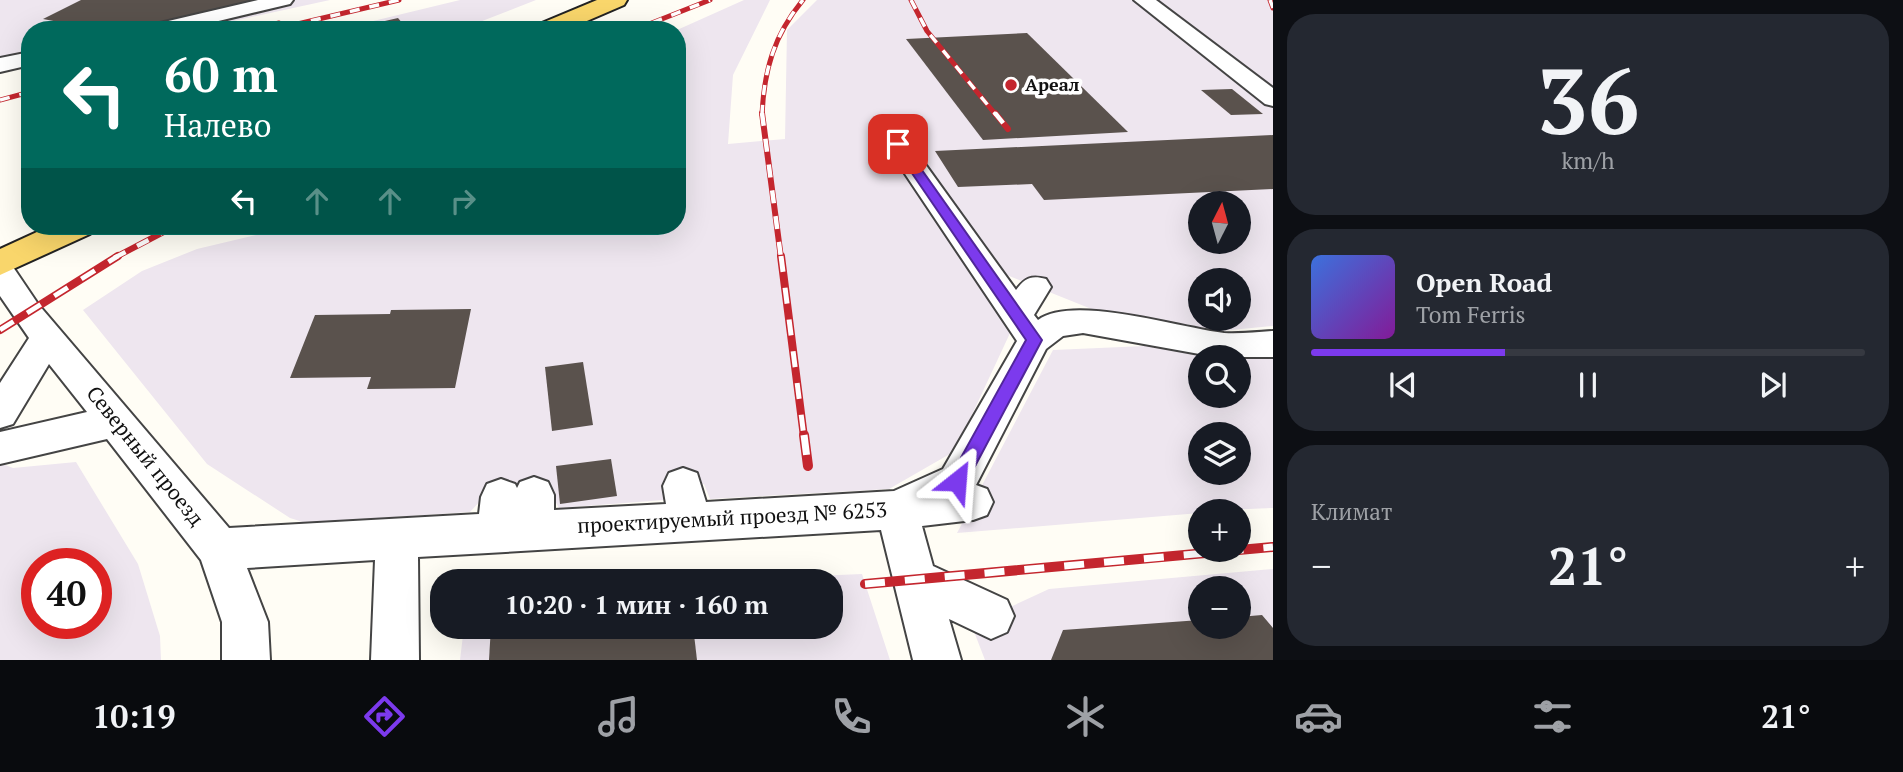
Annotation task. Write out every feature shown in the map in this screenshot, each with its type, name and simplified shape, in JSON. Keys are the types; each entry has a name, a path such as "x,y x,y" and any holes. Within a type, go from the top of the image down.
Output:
{"main road":[{"path":"566,21 616,0"},
{"path":"0,263 59,235"}],"street":[{"path":"193,21 283,0"},
{"path":"1144,0 1273,99"},
{"path":"0,65 21,60"},
{"path":"898,144 1025,327 1083,321 1226,346 1273,344"},
{"name":"Северный проезд","path":"0,271 27,312 219,549 244,622 246,660"},
{"name":"проектируемый проезд № 6253","path":"219,549 397,537 516,513 686,504 897,510 957,481 1025,327"},
{"path":"0,413 48,337"},
{"path":"0,448 117,421"},
{"path":"937,660 897,510 973,502"},
{"path":"395,660 397,537"},
{"path":"916,580 991,616"}],"lane":[{"path":"1025,327 1035,287"}],"shaded area":[{"path":"0,0 330,0 233,21 21,21 21,67 0,71"},
{"path":"460,0 536,0 482,21 373,21"},
{"path":"744,0 770,0 733,75 728,144 785,139 787,30 817,0 1273,0 1273,326 1251,328 1251,268 1188,268 1188,328 1104,314 999,272 1011,331 955,451 889,489 710,499 704,484 662,489 664,500 559,508 551,494 482,499 470,512 306,523 290,518 207,464 83,310 142,271 197,249 256,235 686,235 686,26"},
{"path":"1145,346 1188,350 1188,408 1251,408 1251,354 1273,353 1273,508 1251,509 1251,499 1188,499 1188,514 957,533 1053,350"},
{"path":"76,462 138,564 160,636 161,660 0,660 0,463 13,468"},
{"path":"1273,569 1273,660 985,660 973,629 991,616 1049,589 1188,577 1188,639 1251,639 1251,576 1195,576"},
{"path":"862,574 890,660 460,660 463,639 843,639 843,575"}],"building":[{"path":"81,0 259,0 174,21 43,19"},
{"name":"Ареал","path":"1027,33 1128,132 983,140 906,39"},
{"path":"1232,89 1263,114 1231,115 1201,90"},
{"path":"1273,135 1273,189 1044,200 1032,184 958,187 935,151"},
{"path":"471,309 455,388 367,389 371,377 290,378 315,315"},
{"path":"583,362 593,425 552,431 545,367"},
{"path":"611,459 617,496 560,504 556,466"},
{"path":"1262,615 1273,628 1273,660 1051,660 1063,630 1188,621 1188,639 1251,639 1251,616"},
{"path":"490,639 695,639 697,660 489,660"}],"railway":[{"path":"310,21 399,0"},
{"path":"657,21 710,0"},
{"path":"762,114 765,83 772,54 785,26 803,0"},
{"path":"911,0 927,31 996,115"},
{"path":"1270,0 1273,8"},
{"path":"0,100 21,94"},
{"path":"995,113 1008,129"},
{"path":"762,114 781,258"},
{"path":"114,258 158,235"},
{"path":"0,330 118,256"},
{"path":"781,256 804,437"},
{"path":"804,435 808,466"},
{"path":"865,584 1273,547"}],"place":[{"name":"Ареал","path":"1011,85"}],"route":[{"path":"898,144 1034,340 957,481"}]}
